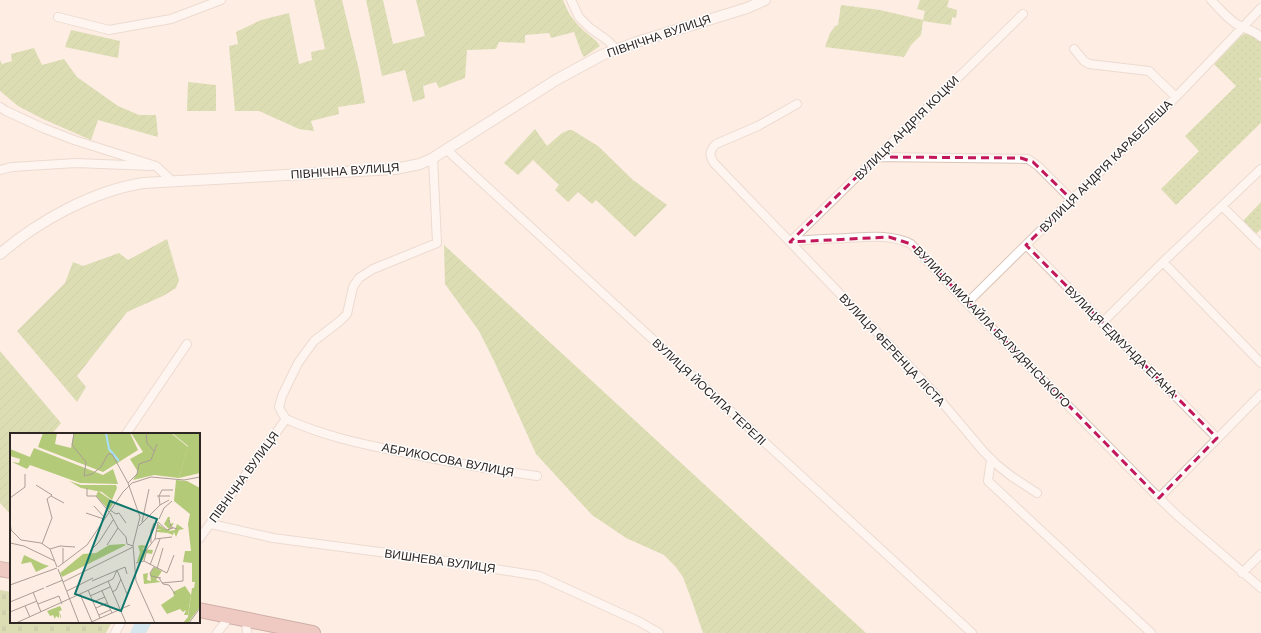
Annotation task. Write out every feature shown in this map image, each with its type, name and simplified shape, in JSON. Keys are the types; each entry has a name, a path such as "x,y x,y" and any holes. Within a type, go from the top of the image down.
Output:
{"highway":[{"path":"0,569 10,571"},
{"path":"200,610 230,616 246,626 313,633"}],"street":[{"path":"58,17 109,30 171,19 221,0"},
{"path":"571,0 579,17 616,49"},
{"name":"ПІВНІЧНА ВУЛИЦЯ","path":"0,254 28,233 52,218 103,194 124,186 143,183 395,169 420,164 446,150 556,80 616,49 747,8 765,0"},
{"path":"1211,0 1230,20 1242,27 1253,30 1261,37"},
{"name":"ВУЛИЦЯ АНДРІЯ КАРАБЕЛЕША","path":"966,303 1176,97 1261,8"},
{"name":"ВУЛИЦЯ АНДРІЯ КОЦКИ","path":"790,242 1023,14"},
{"path":"1074,49 1084,61 1089,64 1149,71 1176,97"},
{"name":"ВУЛИЦЯ ФЕРЕНЦА ЛІСТА","path":"797,104 758,126 716,144 710,153 714,163 924,383 990,463 1037,493"},
{"path":"0,107 42,128 74,140 156,166 173,182"},
{"name":"ВУЛИЦЯ ЙОСИПА ТЕРЕЛІ","path":"446,150 972,633"},
{"path":"877,157 1028,159 1038,166 1072,200"},
{"path":"286,419 279,407 282,396 298,363 314,341 347,314 353,287 358,278 373,269 438,243 433,158"},
{"path":"0,170 76,163 156,166"},
{"path":"1102,323 1163,262 1261,169"},
{"path":"1222,206 1261,245"},
{"name":"ВУЛИЦЯ МИХАЙЛА БАЛУДЯНСЬКОГО","path":"790,242 809,239 889,237 912,244 966,303 1159,498 1242,573 1261,588"},
{"name":"ВУЛИЦЯ ЕДМУНДА ЕҐАНА","path":"1026,245 1217,438"},
{"path":"1163,262 1261,363"},
{"path":"127,433 187,344"},
{"path":"1159,498 1261,394"},
{"name":"ПІВНІЧНА ВУЛИЦЯ","path":"200,539 286,419 324,434 359,443"},
{"name":"АБРИКОСОВА ВУЛИЦЯ","path":"359,443 482,468 537,476"},
{"path":"990,463 988,481 1151,633"},
{"name":"ВИШНЕВА ВУЛИЦЯ","path":"210,524 273,538 433,559 539,576 640,622 659,633"},
{"path":"1242,573 1261,554"},
{"path":"217,633 230,616"},
{"path":"115,633 120,623"}],"highlighted area":[{"path":"877,157 1021,158 1033,162 1072,200 1026,245 1217,438 1159,498 911,244 889,237 790,242"}],"green space":[{"path":"314,0 342,0 359,70 365,103 338,107 339,114 311,121 314,131 299,129 259,111 235,111 229,46 238,44 236,32 261,20 289,13 299,64 312,60 311,52 325,49"},
{"path":"366,0 383,0 393,44 425,36 416,0 563,0 573,19 600,46 584,57 574,32 551,38 549,33 525,35 525,43 499,42 496,49 467,50 465,78 439,88 436,82 423,86 425,98 413,102 405,70 382,76"},
{"path":"920,0 949,0 947,7 957,10 956,18 952,17 951,25 923,21 921,35 911,45 904,57 825,47 830,33 835,26 838,25 841,5 880,10 923,20 925,11 917,9"},
{"path":"71,30 120,41 118,58 65,47"},
{"path":"1246,33 1258,38 1261,41 1261,77 1259,79 1261,81 1261,123 1176,205 1161,189 1199,151 1185,136 1236,86 1214,64 1239,37"},
{"path":"34,48 42,65 64,59 77,77 118,106 139,115 156,115 158,137 98,120 91,140 43,119 18,106 0,91 0,60 2,64 12,61 11,54"},
{"path":"188,82 216,85 216,111 187,111"},
{"path":"535,129 547,146 562,133 572,130 598,146 633,180 667,205 635,237 596,200 592,204 578,192 568,202 555,190 559,185 533,160 518,175 504,163"},
{"path":"1261,202 1261,229 1256,234 1243,221"},
{"path":"167,239 179,280 176,288 163,296 127,312 77,376 86,387 77,402 17,331 65,283 73,262 83,266 119,253 128,260"},
{"path":"444,245 866,633 703,633 683,577 675,566 664,555 626,538 592,515 536,454 479,331 445,284"},
{"path":"0,351 61,423 53,433 10,433 10,514 0,503"},
{"path":"0,590 10,592 10,623 111,623 106,633 0,633"}],"water":[{"path":"135,623 151,623 146,633 130,633"}]}
